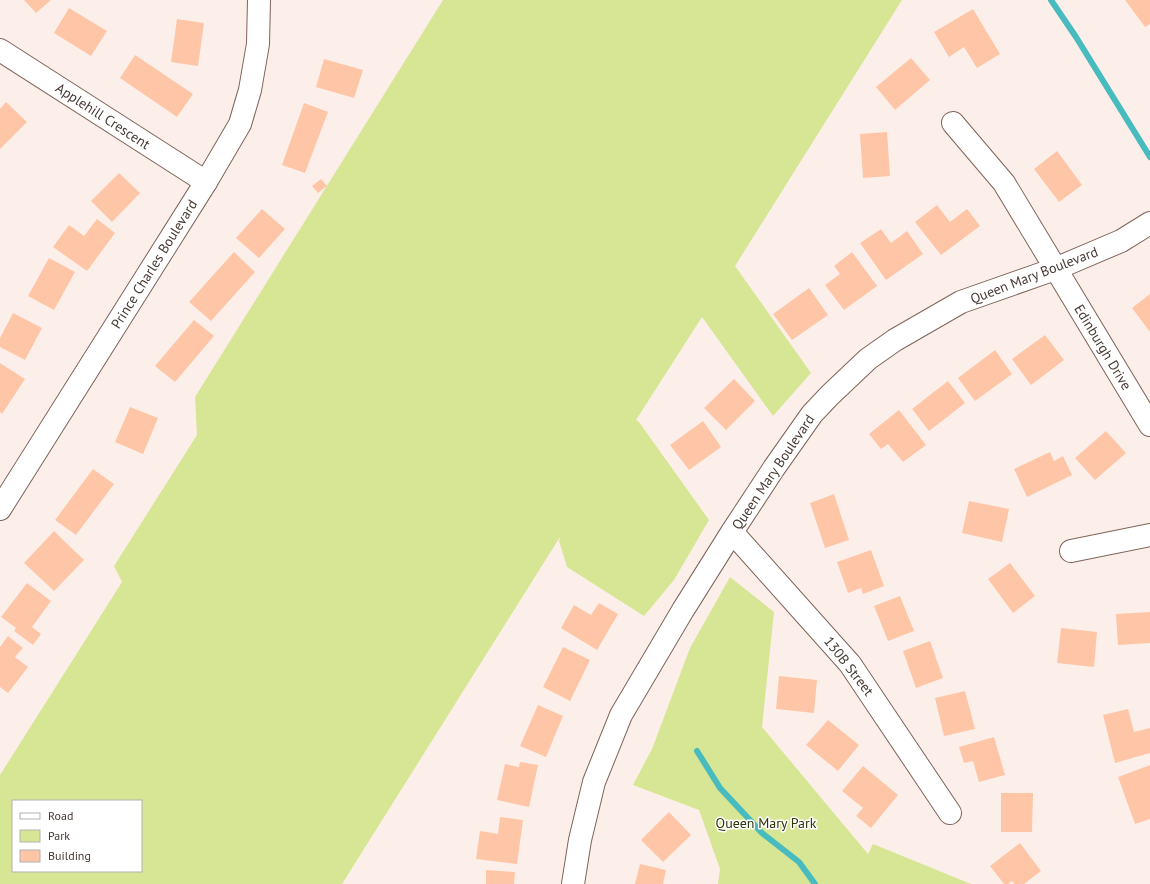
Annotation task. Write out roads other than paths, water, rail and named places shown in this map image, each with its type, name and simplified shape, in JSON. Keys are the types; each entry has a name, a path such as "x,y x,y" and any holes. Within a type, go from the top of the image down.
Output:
{"street":[{"name":"Prince Charles Boulevard","path":"0,509 206,182 240,124 250,90 258,44 259,0"},
{"name":"Applehill Crescent","path":"0,50 206,182"},
{"name":"Edinburgh Drive","path":"953,123 1004,183 1150,425"},
{"name":"Queen Mary Boulevard","path":"573,884 580,840 594,782 621,715 683,610 732,532 812,414 868,358 961,302 1055,269 1121,241 1150,224"},
{"name":"130B Street","path":"732,532 850,664 950,813"},
{"path":"1071,551 1150,535"}],"waterway":[{"path":"1051,0 1076,37 1150,157"},
{"path":"697,751 720,788 762,833 799,862 815,884"}],"park label":[{"name":"Queen Mary Park","path":"766,823"}]}
